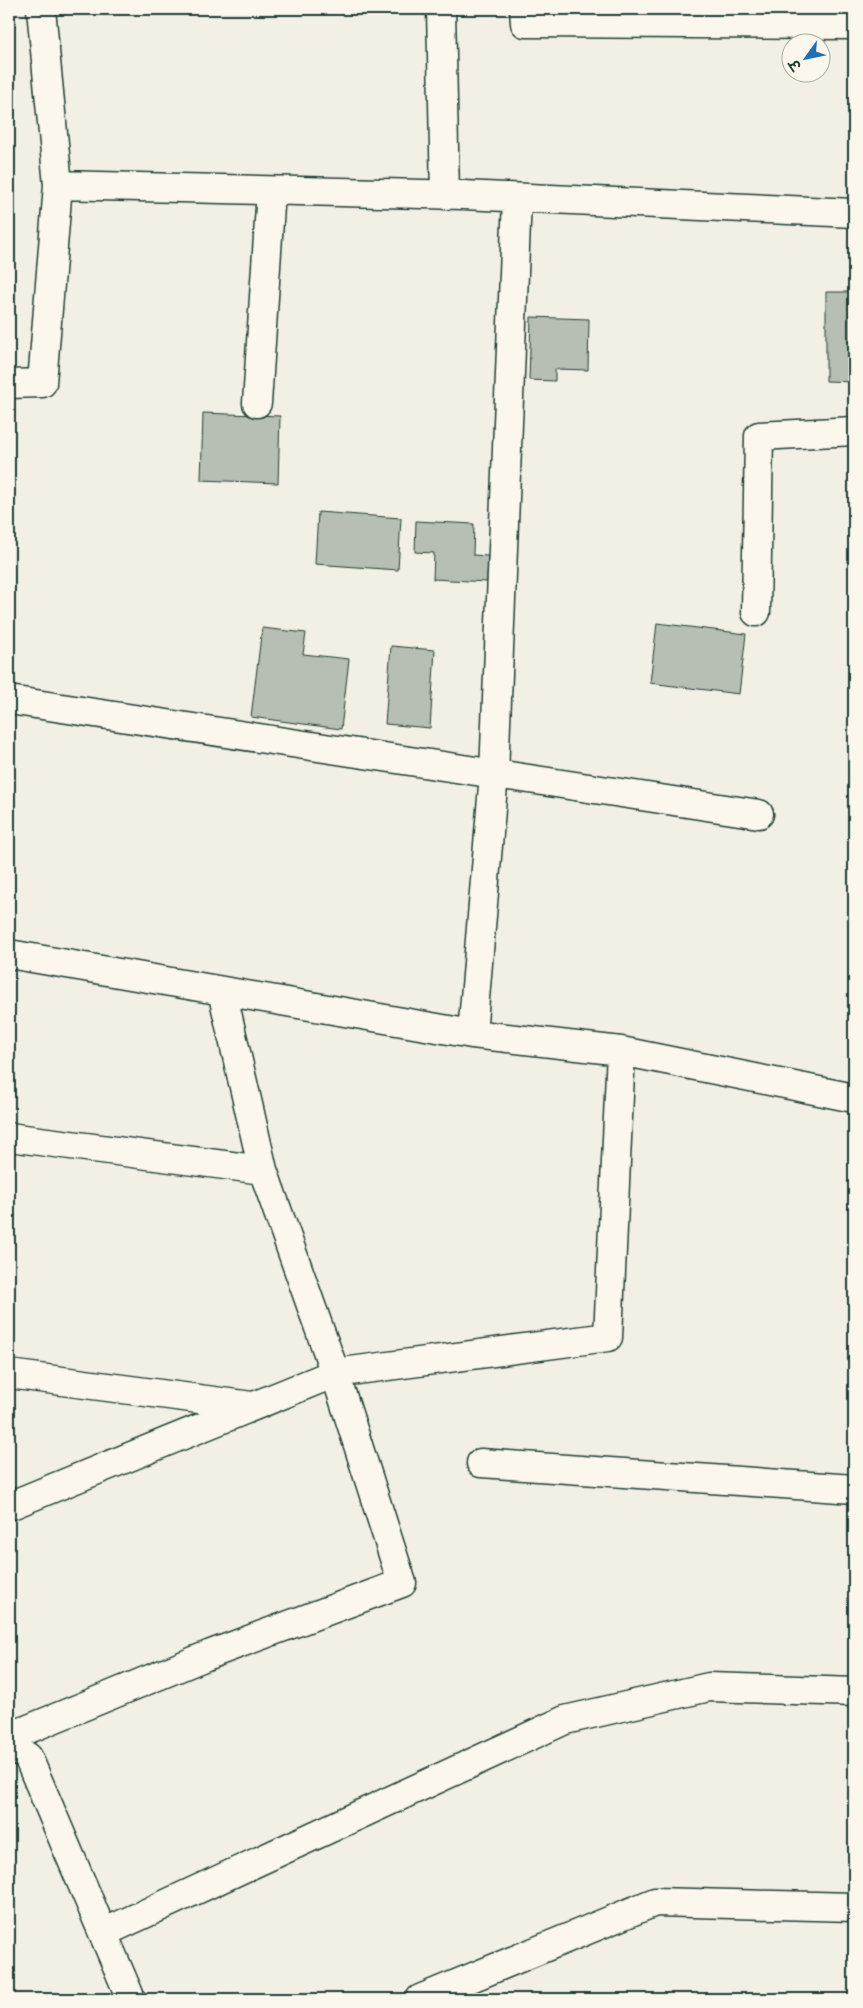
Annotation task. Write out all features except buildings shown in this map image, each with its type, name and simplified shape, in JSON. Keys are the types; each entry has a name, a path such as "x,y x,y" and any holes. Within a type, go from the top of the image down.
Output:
{"street":[{"path":"9,384 42,383 58,185 40,9"},
{"path":"441,9 445,195"},
{"path":"524,9 525,23 753,16 854,24"},
{"path":"58,185 445,195 854,214"},
{"path":"257,403 271,191"},
{"path":"472,1034 494,774 517,198"},
{"path":"756,612 759,436 854,431"},
{"path":"9,700 759,814"},
{"path":"9,954 472,1034 622,1051 854,1098"},
{"path":"9,1737 211,1654 402,1583 335,1373 263,1170 222,991"},
{"path":"9,1506 335,1373 608,1338 622,1051"},
{"path":"9,1137 263,1170"},
{"path":"9,1374 253,1406"},
{"path":"481,1464 854,1489"},
{"path":"102,1933 565,1720 709,1687 854,1692"},
{"path":"9,1745 28,1757 131,1999"},
{"path":"420,1999 655,1902 854,1908"}]}
